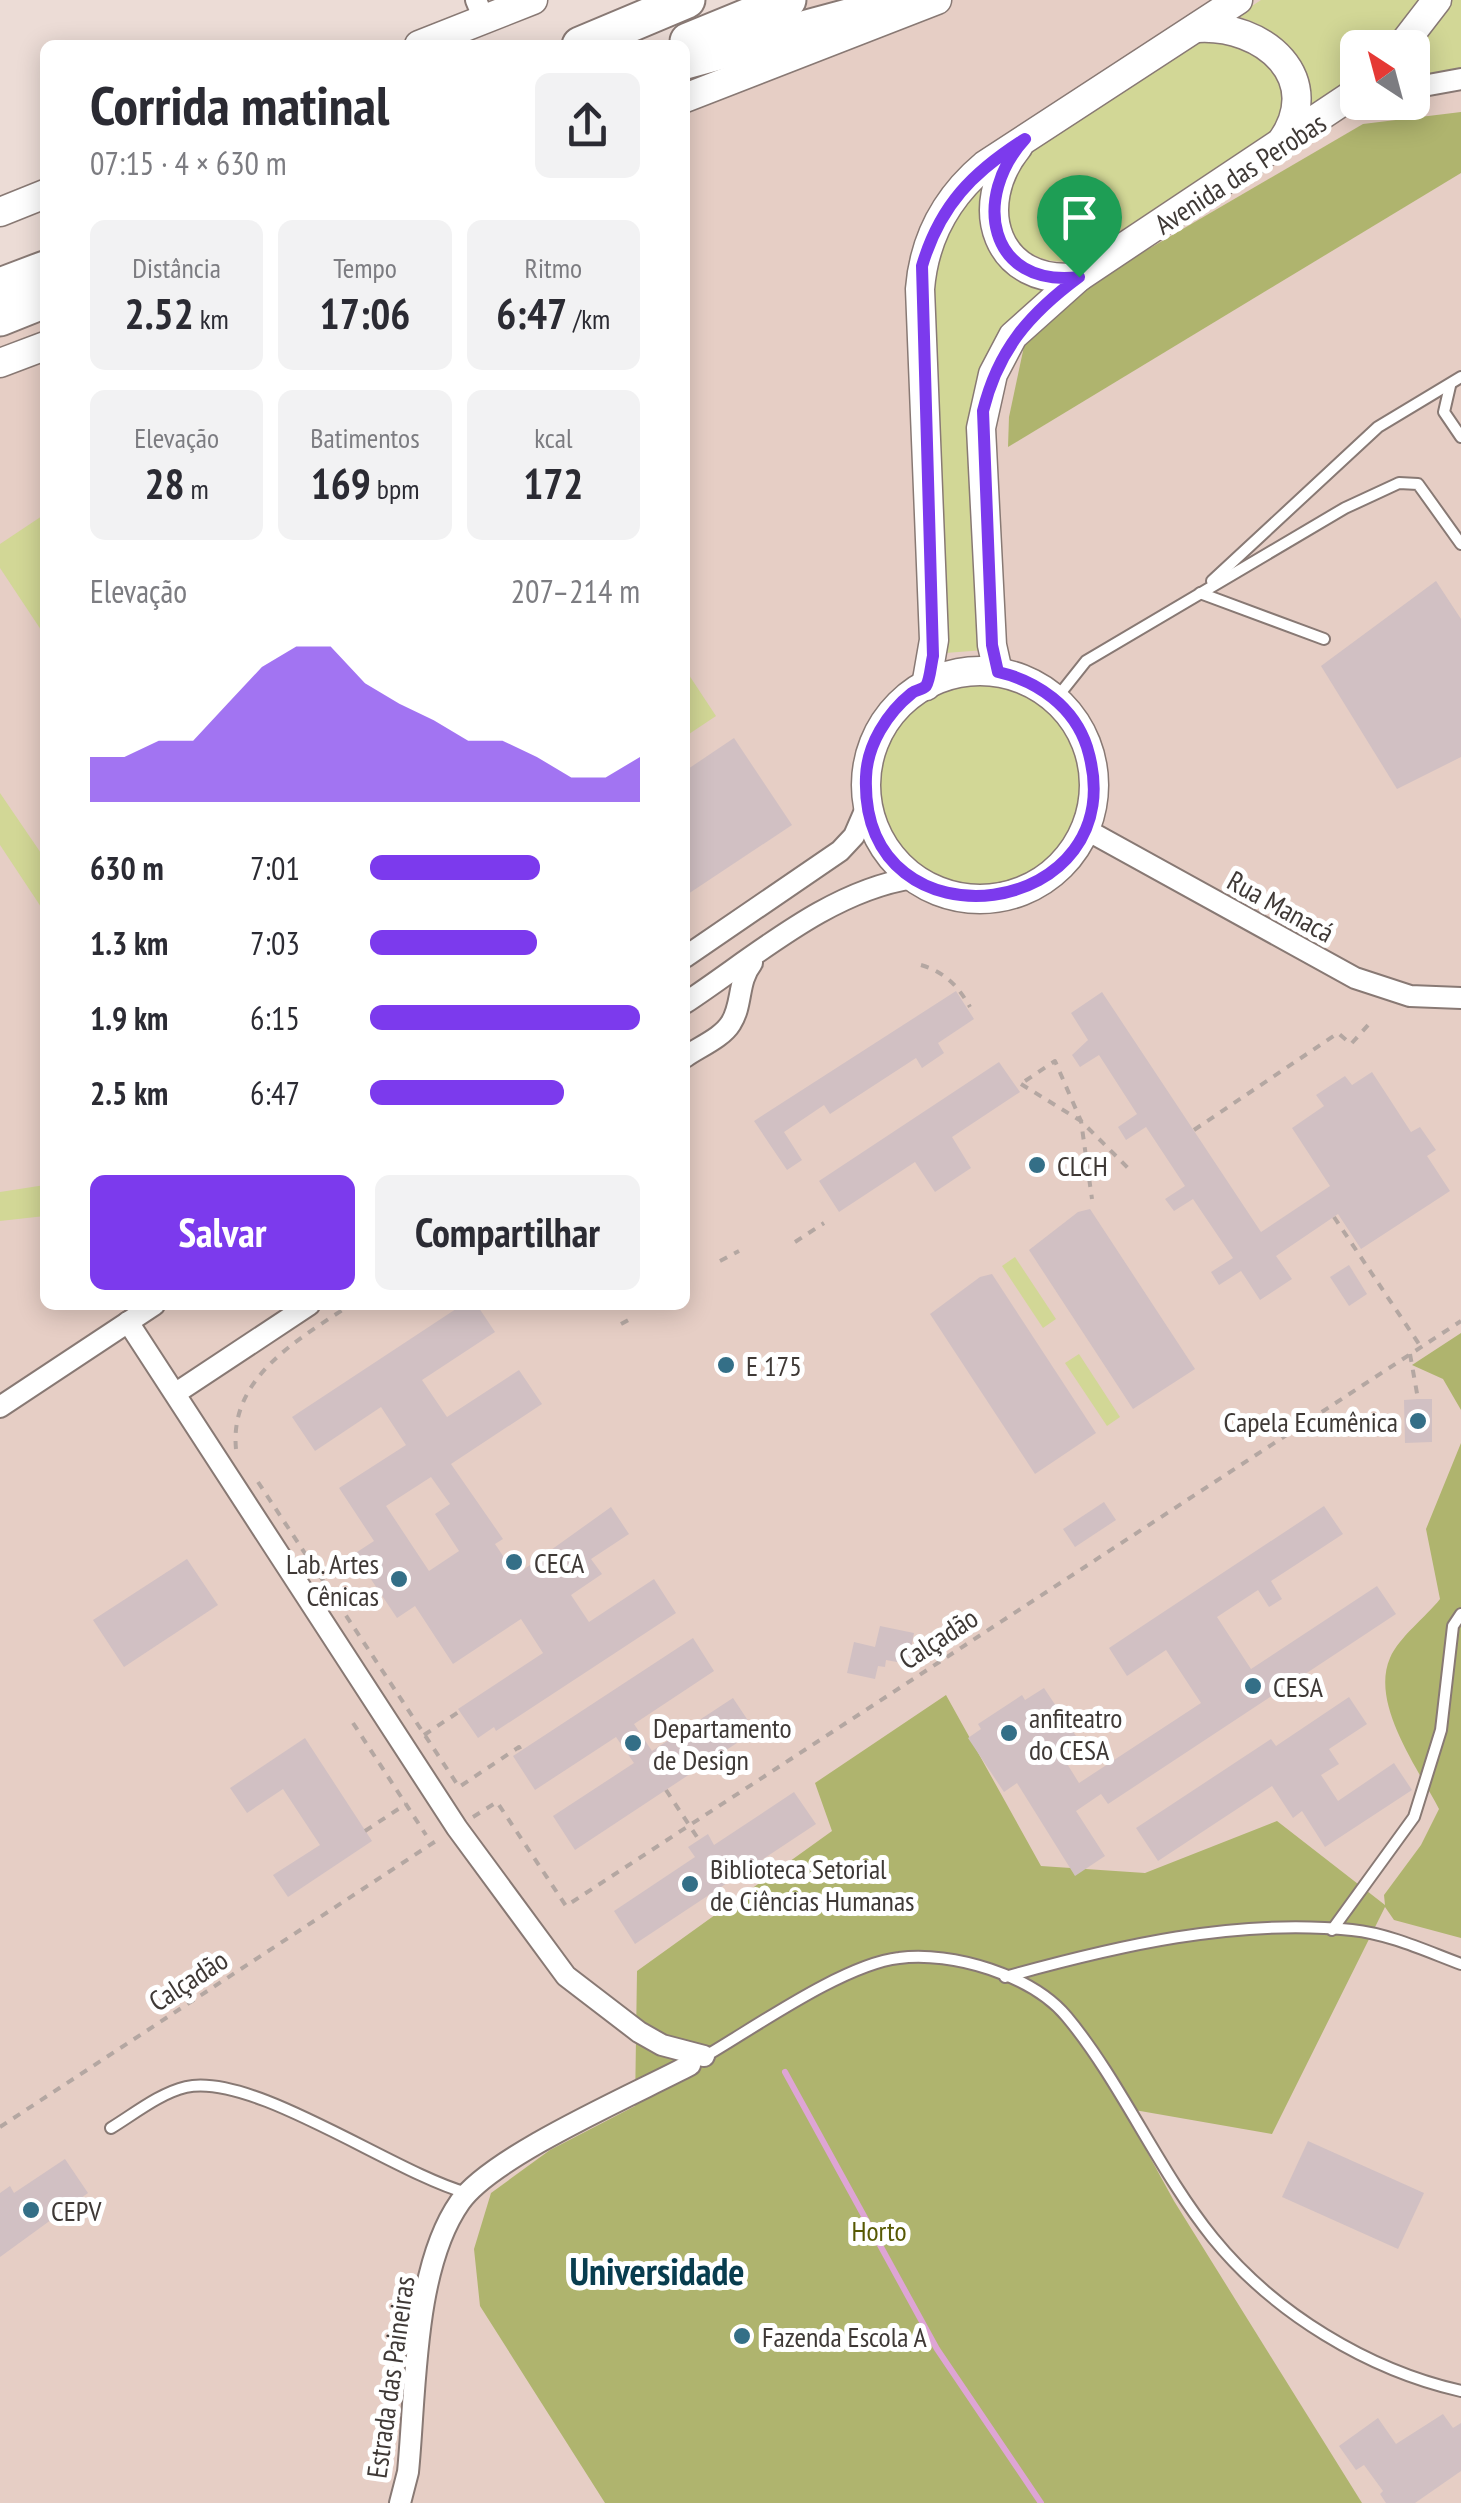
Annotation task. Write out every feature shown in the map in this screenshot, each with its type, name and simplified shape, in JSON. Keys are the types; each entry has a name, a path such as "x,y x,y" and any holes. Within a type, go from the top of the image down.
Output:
{"highway":[{"path":"634,22 675,0"},
{"path":"592,40 687,0"},
{"path":"689,40 788,0"},
{"path":"690,60 911,0"}],"street":[{"path":"428,40 480,10 533,0"},
{"path":"690,96 937,0"},
{"path":"926,686 934,640 922,266 935,230 955,194 985,165 1238,0"},
{"path":"1414,30 1438,0"},
{"path":"1196,28 1224,26 1242,32 1268,45 1286,65 1295,106 1288,133 1276,150"},
{"path":"1430,85 1461,79"},
{"name":"Avenida das Perobas","path":"998,672 992,645 983,411 994,374 1014,336 1079,277 1340,108"},
{"path":"1025,139 997,184 993,219 997,235 1016,263 1031,272 1060,279 1079,277"},
{"path":"0,212 40,196"},
{"path":"0,364 40,348"},
{"path":"998,672 1040,688 1083,735 1092,766 1093,798 1085,829 1065,861 1036,884 1000,897 963,898 913,878 877,836 867,806 866,774 873,743 890,715 926,686 943,677 998,672"},
{"path":"690,953 840,851 854,836 867,806"},
{"name":"Rua Manacá","path":"1085,829 1355,978 1410,996 1461,998"},
{"path":"690,999 848,896 880,883 913,878"},
{"path":"690,1054 727,1029 743,974 758,955"},
{"path":"0,1406 146,1310"},
{"path":"176,1393 288,1313"},
{"path":"128,1322 457,1828 566,1976 639,2032 697,2060"},
{"path":"463,2198 540,2143 697,2060"},
{"name":"Estrada das Paineiras","path":"400,2503 408,2472 429,2276 463,2198"}],"lane":[{"path":"1457,379 1444,396 1444,412 1461,438"},
{"path":"1198,594 1378,427 1457,379"},
{"path":"1055,700 1086,660 1345,508 1399,483 1418,484 1461,544"},
{"path":"1198,594 1324,639"},
{"path":"1332,1930 1414,1817 1441,1730 1453,1626 1461,1614"},
{"path":"1004,1977 1146,1942 1211,1933 1332,1930 1394,1940 1461,1964"},
{"path":"697,2060 818,1992 897,1958 932,1958 1004,1977 1037,1992 1065,2014 1178,2189 1243,2270 1312,2326 1364,2355 1461,2392"},
{"path":"112,2128 184,2087 213,2084 321,2127 463,2198"}],"path":[{"path":"921,965 938,970 960,988 970,1007"},
{"path":"1194,1130 1338,1033 1351,1044 1370,1023"},
{"path":"1092,1199 1081,1121 1055,1061 1023,1082 1081,1121 1132,1172"},
{"path":"1334,1217 1421,1347"},
{"path":"795,1242 824,1223"},
{"path":"720,1261 739,1251"},
{"path":"244,1460 234,1446 248,1393 274,1355 342,1310"},
{"path":"621,1324 632,1318"},
{"name":"Calçadão","path":"473,1817 497,1802 566,1906 1461,1321"},
{"path":"1410,1354 1418,1400"},
{"path":"253,1474 459,1787 519,1748 521,1751"},
{"path":"424,1735 460,1711"},
{"path":"353,1722 426,1835"},
{"path":"666,1790 699,1840"},
{"path":"366,1830 406,1804"},
{"name":"Calçadão","path":"0,2127 448,1834"}],"shaded area":[{"path":"809,0 1461,0 1461,2503 0,2503 0,326 40,310 40,1310 690,1310 690,48"}],"green space":[{"path":"1261,0 1425,0 1400,30 1340,30 1340,92 1306,121 1291,54 1272,33 1237,16"},
{"path":"1450,0 1461,0 1461,68 1430,74 1427,30"},
{"path":"1238,41 1277,78 1282,102 1275,131 1088,257 1055,261 1025,250 1014,239 1004,209 1009,184 1043,140 1183,50 1203,42"},
{"path":"1461,112 1461,173 1008,447 1009,417 1030,318 1363,124 1430,120 1430,116"},
{"path":"983,183 980,223 990,252 1014,274 1049,292 989,362 985,650 945,653 933,294 949,235"},
{"path":"40,517 40,628 0,568 0,544"},
{"path":"690,677 716,716 690,733"},
{"path":"979,684 1018,692 1051,714 1073,747 1081,786 1073,825 1051,858 1018,880 979,888 940,880 907,858 885,825 877,786 885,747 907,714 940,692"},
{"path":"0,793 40,852 40,905 0,845"},
{"path":"40,1186 40,1217 0,1221 0,1192"},
{"path":"1015,1257 1056,1319 1043,1328 1002,1266"},
{"path":"1461,1333 1461,1410 1443,1379 1412,1365"},
{"path":"1079,1354 1120,1417 1107,1426 1065,1363"},
{"name":"Horto","path":"1461,1443 1461,1938 1394,1920 1385,1907 1272,2134 1123,2108 1174,2201 1362,2503 605,2503 480,2306 474,2249 491,2193 550,2150 635,2106 637,1971 832,1831 815,1783 946,1695 1041,1866 1145,1873 1277,1821 1385,1905 1384,1895 1421,1845 1439,1809 1391,1715 1386,1676 1394,1650 1440,1599 1426,1529"}],"building":[{"path":"1436,581 1461,619 1461,757 1397,789 1321,666"},
{"path":"734,738 792,825 690,893 690,768"},
{"path":"956,991 974,1019 938,1043 944,1053 922,1068 916,1058 830,1114 824,1105 784,1132 802,1160 787,1170 754,1121"},
{"path":"1102,992 1261,1232 1330,1186 1292,1128 1324,1106 1316,1095 1345,1076 1352,1085 1372,1072 1411,1132 1420,1127 1436,1150 1427,1156 1450,1191 1361,1249 1338,1214 1276,1256 1292,1279 1260,1300 1241,1271 1219,1285 1211,1272 1233,1258 1193,1199 1174,1211 1165,1199 1185,1186 1146,1127 1126,1140 1118,1127 1137,1114 1099,1055 1080,1067 1072,1055 1088,1040 1071,1013"},
{"path":"999,1062 1020,1092 952,1137 971,1168 935,1192 915,1162 839,1212 819,1181"},
{"path":"1090,1209 1195,1369 1133,1409 1029,1250 1078,1212"},
{"path":"1349,1265 1367,1294 1349,1306 1330,1277"},
{"path":"992,1274 1096,1433 1035,1474 930,1314 980,1277"},
{"path":"454,1310 480,1310 495,1332 422,1380 447,1417 519,1370 542,1404 451,1464 503,1539 495,1544 516,1575 611,1507 629,1534 591,1559 602,1574 571,1595 589,1622 654,1579 676,1613 496,1731 494,1727 478,1738 458,1709 543,1653 521,1619 453,1664 415,1606 397,1618 354,1554 374,1541 339,1488 406,1445 381,1407 315,1451 292,1417","holes":["431,1477 450,1504 435,1514 459,1551 429,1571 386,1506"]},
{"name":"Capela Ecumênica","path":"1432,1399 1432,1442 1405,1443 1404,1400"},
{"path":"1104,1502 1116,1520 1075,1547 1063,1529"},
{"name":"CESA","path":"1324,1506 1343,1534 1271,1581 1282,1599 1269,1607 1258,1590 1217,1617 1251,1669 1377,1586 1396,1614 1108,1804 1101,1794 1076,1811 1105,1856 1075,1876 1017,1783 1004,1792 968,1738 981,1729 978,1724 1022,1695 1025,1700 1044,1688 1080,1742 1061,1754 1079,1783 1201,1703 1166,1650 1127,1676 1109,1648"},
{"path":"187,1559 218,1605 124,1667 93,1620"},
{"path":"880,1626 914,1633 908,1664 886,1660 885,1667 878,1666 875,1679 847,1673 854,1642 875,1647"},
{"path":"693,1638 714,1671 634,1724 652,1751 733,1698 755,1731 575,1850 553,1816 634,1763 616,1737 535,1790 513,1756"},
{"path":"1349,1697 1367,1724 1329,1749 1339,1764 1321,1775 1338,1801 1394,1763 1412,1790 1325,1847 1302,1811 1293,1818 1272,1786 1158,1861 1136,1828 1271,1739 1276,1746"},
{"path":"305,1738 372,1841 288,1897 273,1875 320,1845 283,1789 247,1813 230,1788"},
{"name":"Biblioteca Setorial de Ciências Humanas","path":"794,1792 816,1824 635,1944 614,1911 695,1857 688,1847 708,1834 714,1845"},
{"path":"1308,2141 1424,2193 1398,2249 1282,2197"},
{"name":"CEPV","path":"65,2159 88,2193 0,2257 0,2193 10,2186 14,2193"},
{"path":"1443,2414 1453,2428 1461,2423 1461,2471 1415,2503 1386,2503 1380,2494 1383,2491 1364,2465 1356,2470 1339,2446 1378,2418 1396,2444"}],"waterway":[{"path":"785,2072 937,2349 1041,2503"}],"place":[{"name":"CLCH","path":"1037,1165"},
{"name":"E 175","path":"726,1365"},
{"name":"Capela Ecumênica","path":"1418,1421"},
{"name":"CECA","path":"514,1562"},
{"name":"Lab. Artes Cênicas","path":"399,1579"},
{"name":"CESA","path":"1253,1686"},
{"name":"anfiteatro do CESA","path":"1009,1733"},
{"name":"Departamento de Design","path":"633,1743"},
{"name":"Biblioteca Setorial de Ciências Humanas","path":"690,1884"},
{"name":"CEPV","path":"31,2210"},
{"name":"Fazenda Escola A","path":"742,2336"}],"district":[{"name":"Universidade","path":"657,2270"}],"route":[{"path":"1025,139 997,184 993,219 997,235 1016,263 1031,272 1060,279 1079,277 1051,298 1014,336 994,374 980,428 992,645 998,672 1040,688 1065,708 1083,735 1092,766 1093,798 1085,829 1065,861 1036,884 1000,897 963,898 927,887 898,866 877,836 867,806 866,774 873,743 890,715 926,686 933,656 922,266 941,216 955,194 985,165 1025,139"}]}
